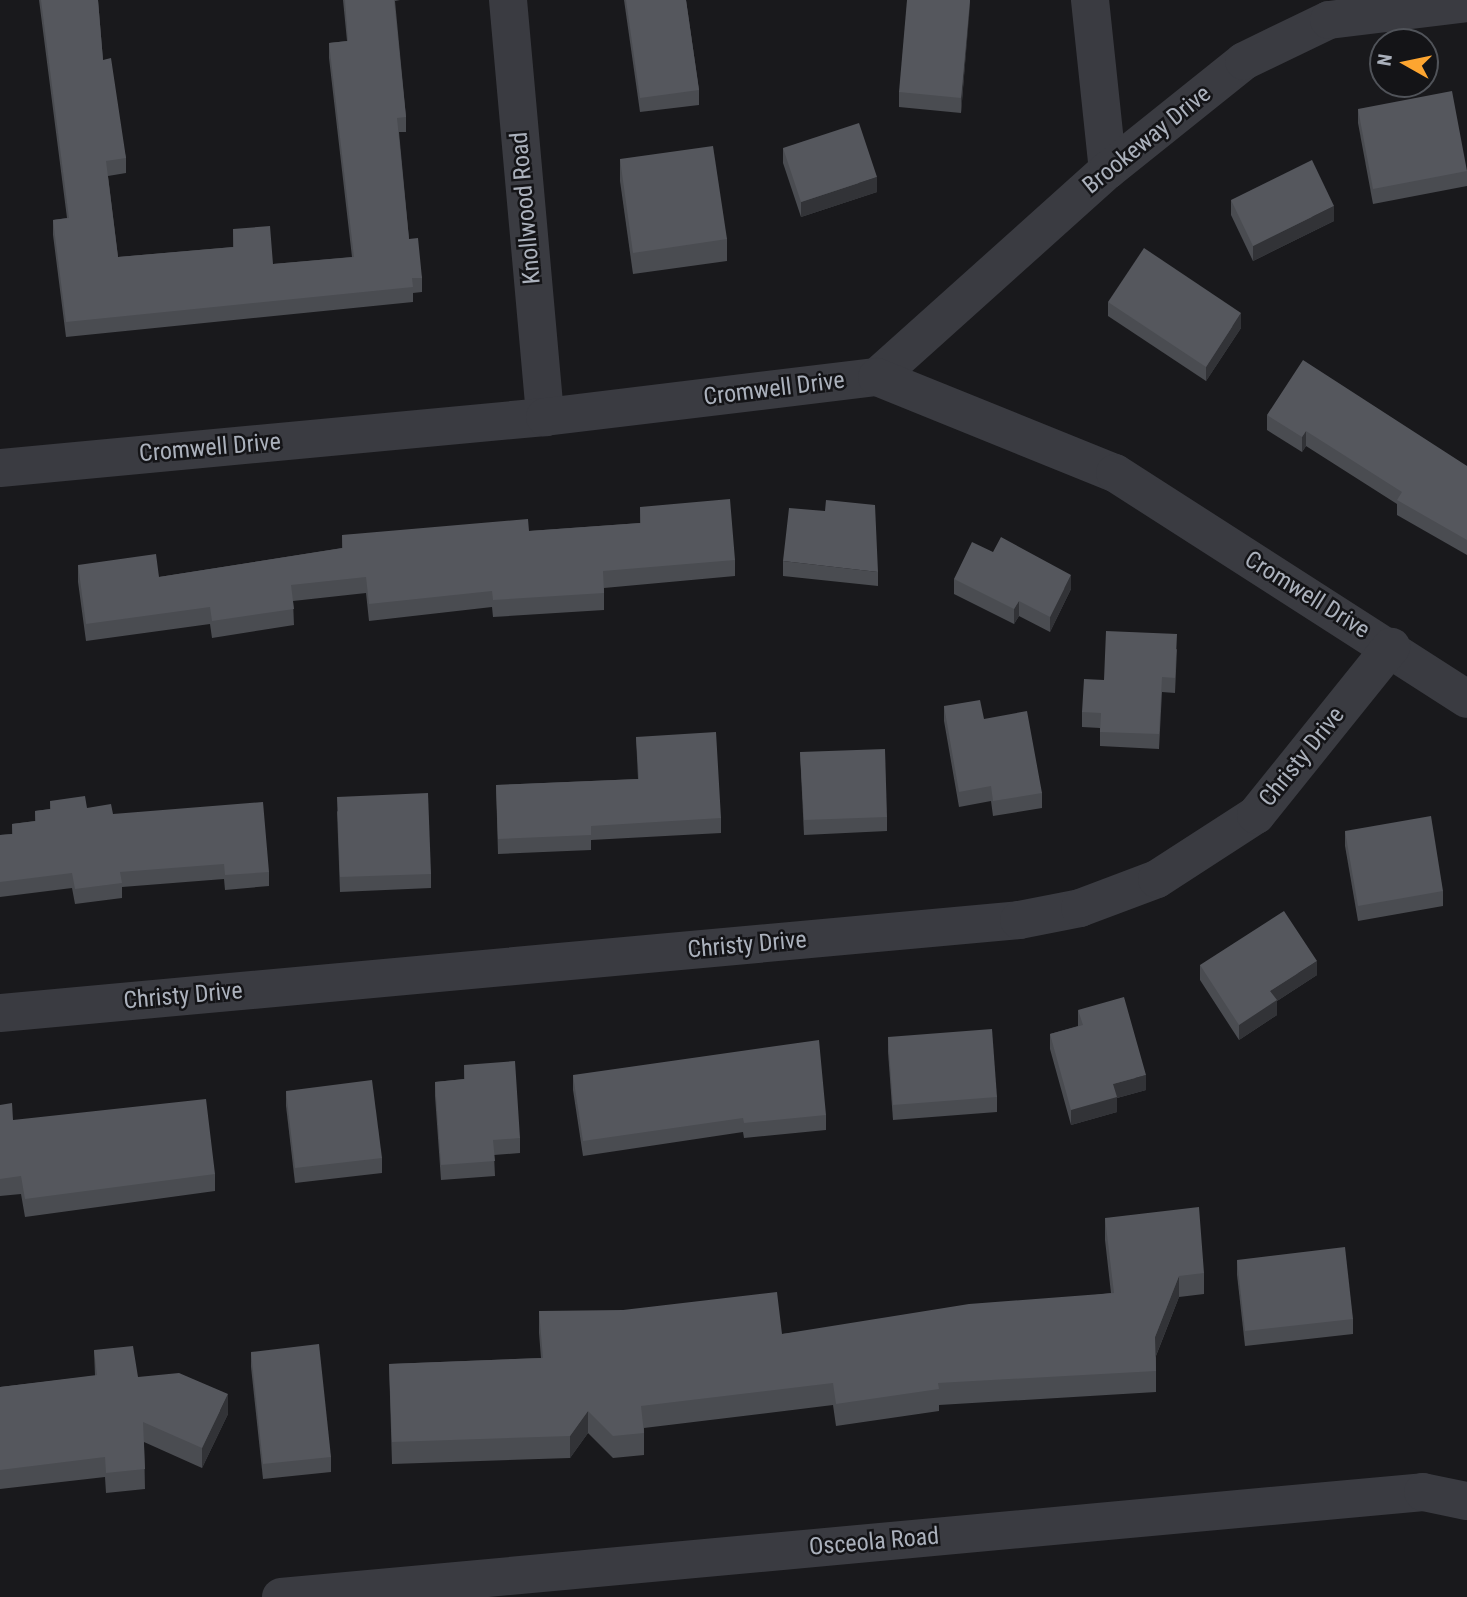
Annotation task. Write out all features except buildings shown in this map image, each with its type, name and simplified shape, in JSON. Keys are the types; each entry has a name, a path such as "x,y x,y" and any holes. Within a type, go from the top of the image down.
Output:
{"street":[{"name":"Knollwood Road","path":"508,0 545,416"},
{"path":"1090,0 1108,170"},
{"name":"Brookeway Drive","path":"877,377 1108,170 1244,61 1329,20 1467,3"},
{"name":"Cromwell Drive","path":"0,468 545,416 877,377 1115,473 1391,647 1467,699"},
{"name":"Christy Drive","path":"0,1013 1019,920 1080,908 1157,879 1256,815 1391,647"},
{"name":"Osceola Road","path":"281,1597 1423,1492 1467,1501"}]}
